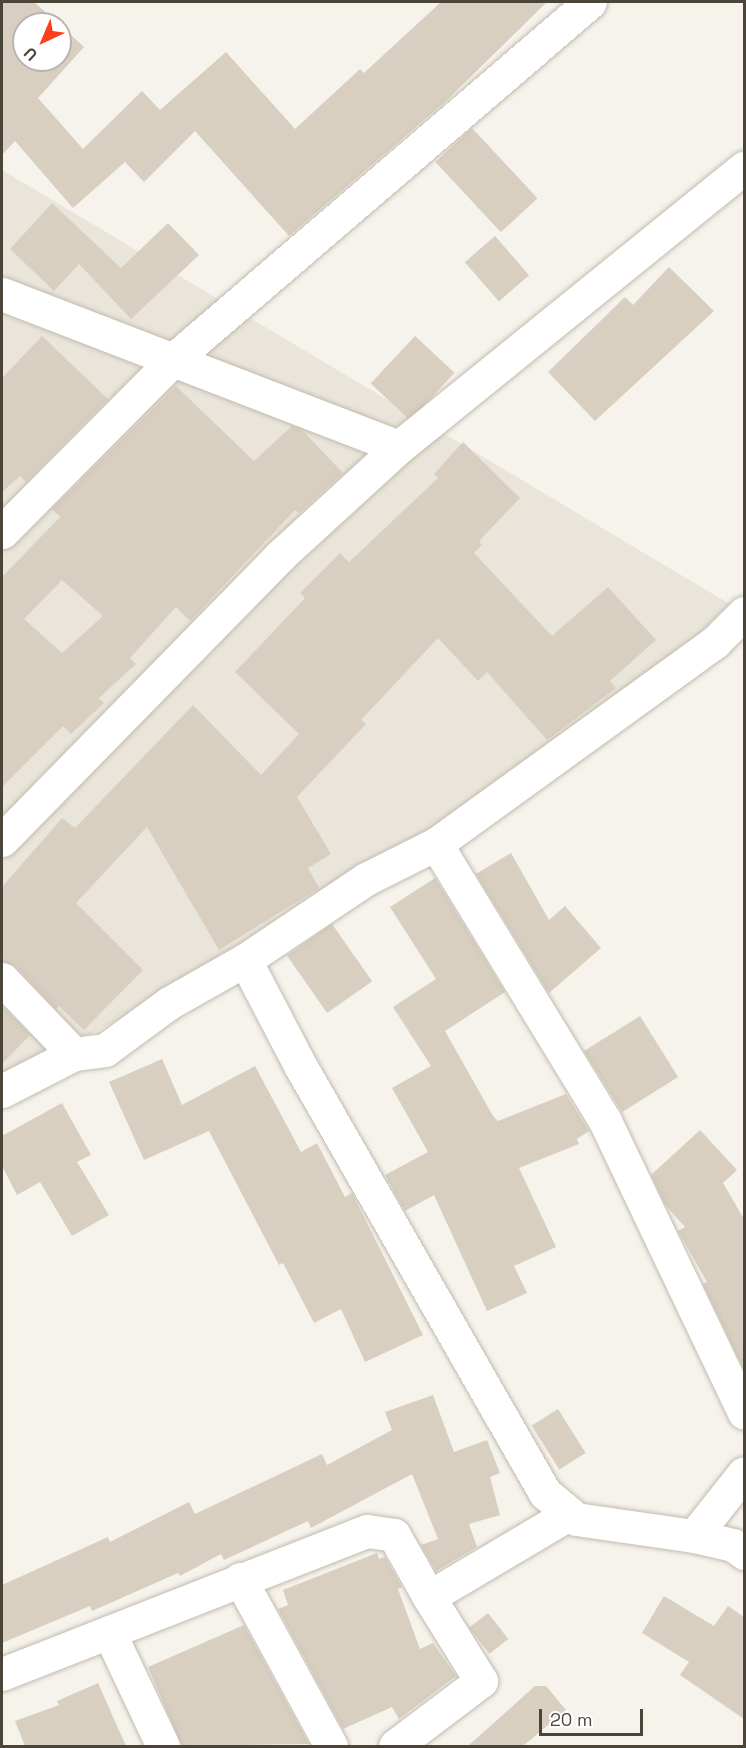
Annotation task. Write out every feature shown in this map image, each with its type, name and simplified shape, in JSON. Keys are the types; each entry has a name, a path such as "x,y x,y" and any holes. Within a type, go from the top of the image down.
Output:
{"street":[{"path":"2,532 174,359 590,2"},
{"path":"2,840 281,555 399,447 744,168"},
{"path":"2,294 399,447"},
{"path":"2,1091 74,1054 105,1050 169,1004 245,960 366,879 436,844 715,642 744,613"},
{"path":"436,844 605,1121 744,1413"},
{"path":"245,960 300,1067 544,1493 569,1514 601,1525 694,1536 733,1545 744,1553"},
{"path":"2,979 74,1054"},
{"path":"694,1536 744,1473"},
{"path":"429,1597 569,1514"},
{"path":"2,1674 240,1579 367,1531 380,1530 394,1535 403,1546 429,1597 481,1681 394,1746"},
{"path":"240,1579 331,1746"},
{"path":"109,1632 163,1746"}],"shaded area":[{"path":"2,170 733,606 543,759 128,1014 2,1082"}],"building":[{"path":"2,2 34,2 45,12 12,12 12,72 61,72 38,98 83,149 142,91 160,110 226,52 295,129 360,69 364,73 441,2 547,2 446,101 289,236 195,131 144,182 125,162 73,208 15,141 2,155"},
{"path":"72,36 84,47 72,60"},
{"path":"472,128 537,198 501,232 435,162"},
{"path":"52,203 121,268 168,223 199,255 131,319 79,264 54,291 10,249"},
{"path":"495,236 529,275 499,301 465,262"},
{"path":"669,267 714,311 595,421 548,372 625,297 633,305"},
{"path":"42,336 108,399 26,482 20,476 2,492 2,378"},
{"path":"415,336 454,373 410,420 371,384"},
{"path":"176,386 254,461 292,426 302,430 343,473 299,513 295,510 190,621 176,607 130,658 136,664 99,698 104,703 71,734 63,726 2,787 2,577 60,517 52,509","holes":["62,580 103,616 62,653 24,619"]},
{"path":"463,442 520,498 479,541 482,545 474,553 552,636 608,587 656,640 610,681 616,688 547,740 487,672 478,681 438,638 361,720 366,724 297,797 331,854 308,868 319,888 219,950 147,827 76,903 143,970 84,1030 59,1006 56,1009 16,966 2,961 2,887 62,818 75,828 193,705 261,775 299,734 235,672 305,598 300,593 340,553 349,562 438,478 434,474"},
{"path":"511,853 549,920 565,906 601,948 549,993 476,874"},
{"path":"435,878 505,992 445,1031 493,1116 498,1121 566,1094 589,1131 577,1139 579,1144 519,1168 556,1247 514,1266 527,1293 487,1311 434,1195 405,1211 385,1175 428,1152 392,1088 431,1066 393,1007 436,979 390,907"},
{"path":"332,924 372,981 327,1013 287,956"},
{"path":"2,1006 30,1035 2,1064"},
{"path":"640,1016 678,1077 622,1112 584,1051"},
{"path":"162,1059 182,1105 255,1066 301,1152 317,1143 345,1197 352,1193 423,1335 365,1362 341,1309 314,1323 283,1263 279,1265 209,1131 144,1160 109,1082"},
{"path":"62,1103 91,1155 77,1162 109,1215 72,1236 40,1182 17,1195 2,1166 2,1136"},
{"path":"700,1130 737,1170 723,1183 744,1219 744,1370 703,1284 707,1282 678,1231 685,1227 666,1206 651,1175"},
{"path":"433,1395 454,1452 487,1440 500,1473 490,1477 500,1515 469,1524 477,1547 436,1571 421,1545 438,1539 412,1474 311,1528 308,1521 224,1560 221,1554 180,1576 178,1573 92,1611 90,1606 2,1643 2,1585 108,1537 110,1542 189,1502 195,1514 322,1454 327,1465 392,1430 385,1412"},
{"path":"558,1409 586,1453 559,1470 532,1425"},
{"path":"377,1553 379,1559 385,1557 402,1587 398,1589 420,1649 433,1643 456,1676 399,1719 392,1707 343,1729 278,1609 288,1605 283,1590"},
{"path":"664,1596 714,1626 728,1606 744,1617 744,1719 680,1675 689,1662 642,1633"},
{"path":"488,1613 508,1639 489,1654 469,1628"},
{"path":"244,1625 309,1744 182,1746 148,1667"},
{"path":"98,1683 126,1746 25,1746 15,1721 59,1705 57,1701"},
{"path":"535,1686 546,1686 566,1710 523,1746 468,1746"}]}
